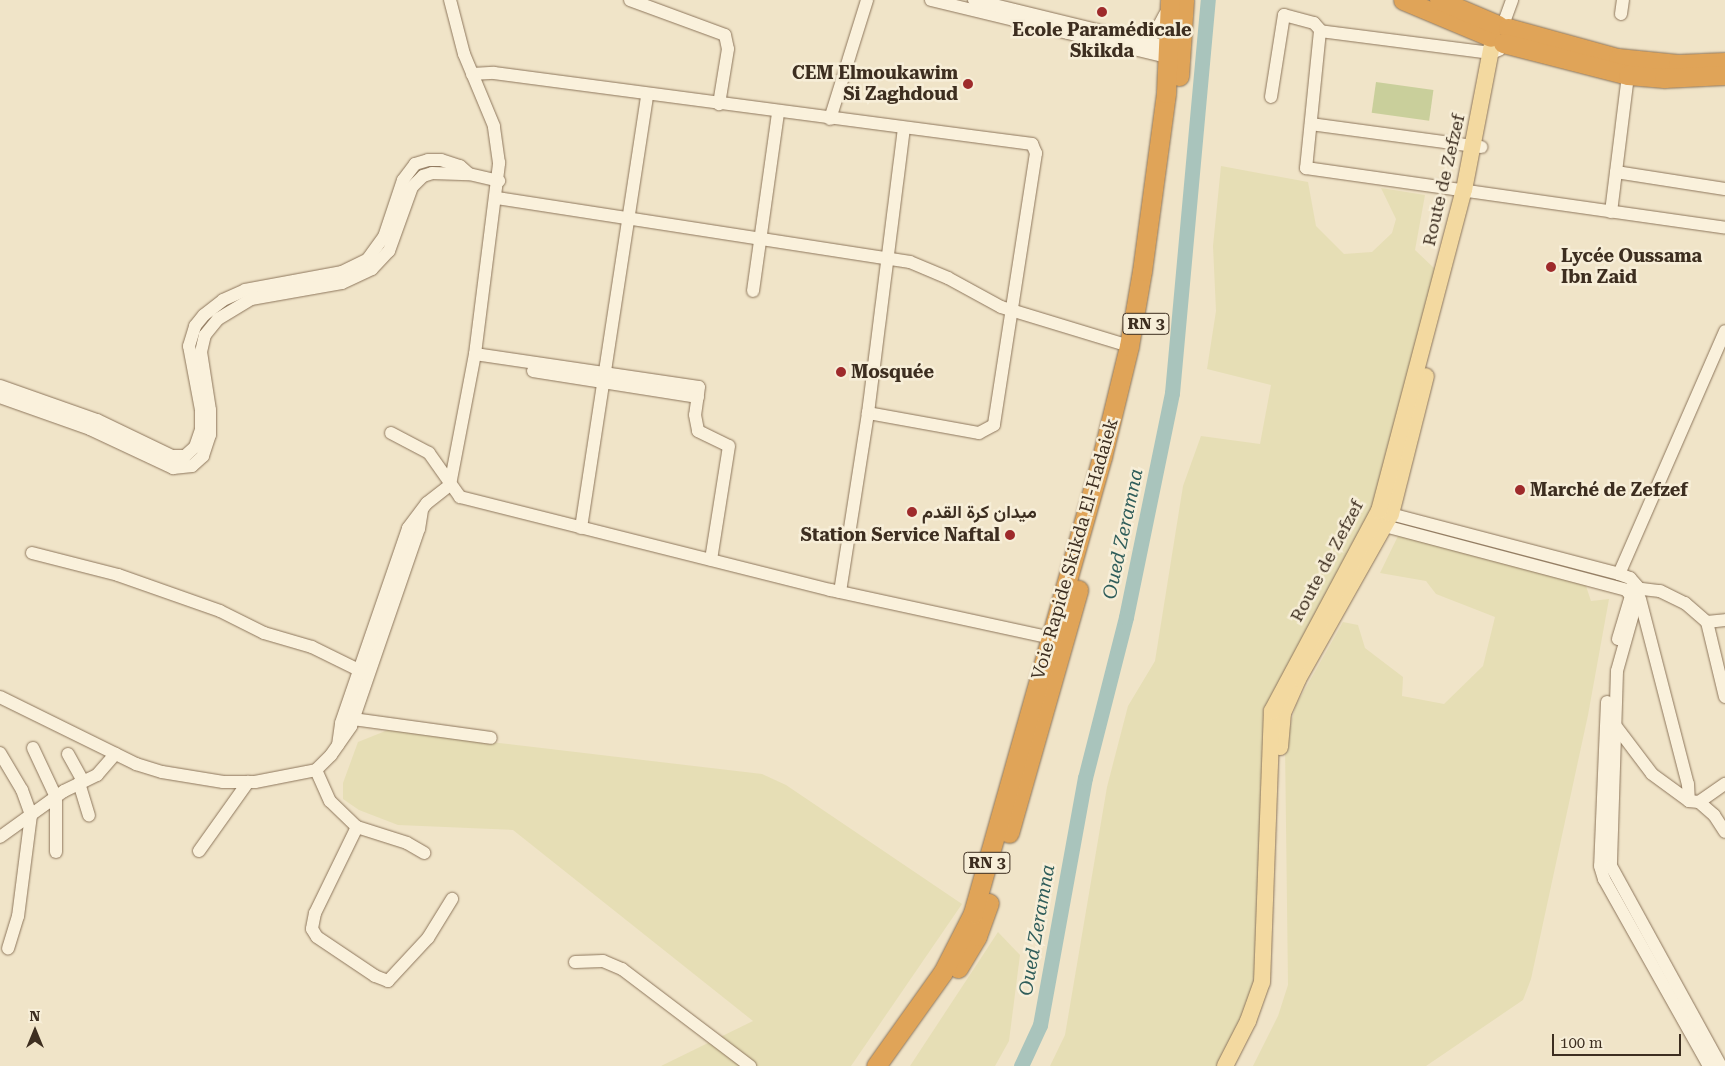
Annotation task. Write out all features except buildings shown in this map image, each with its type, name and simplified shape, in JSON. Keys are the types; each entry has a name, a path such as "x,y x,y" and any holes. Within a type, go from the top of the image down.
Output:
{"highway":[{"name":"Voie Rapide Skikda El-Hadaiek","path":"891,1066 947,987 977,936 1057,639 1145,329 1175,54 1170,0"},
{"name":"Voie Rapide Skikda El-Hadaiek","path":"876,1066 943,972 973,913 1057,639 1129,346 1184,0"},
{"path":"1403,0 1499,38 1628,75 1664,78 1725,75"},
{"path":"1440,0 1461,0"},
{"path":"1440,0 1499,38 1618,58 1678,64 1725,62"}],"main road":[{"name":"Route de Zefzef","path":"1236,1066 1272,984 1283,713 1382,518 1468,191 1499,38"},
{"name":"Route de Zefzef","path":"1225,1066 1248,1021 1262,982 1272,711 1382,518"}],"street":[{"path":"338,745 341,723 408,528 422,511 450,485 474,358 499,181 494,126 472,74 450,0"},
{"path":"630,0 725,35 728,49 719,104"},
{"path":"830,119 867,0"},
{"path":"931,0 1175,54"},
{"path":"974,0 1134,39 1175,54"},
{"path":"1134,39 1155,32 1162,25 1170,0"},
{"path":"1271,97 1284,15 1314,23 1322,32 1449,48 1499,38 1512,0"},
{"path":"1621,14 1622,0"},
{"path":"1449,48 1460,41 1463,33 1458,22"},
{"path":"1322,32 1306,168 1725,228"},
{"path":"472,74 494,73 778,113 1026,142 1034,147 1036,153 996,421 992,428 980,433 868,413"},
{"path":"1611,212 1628,75"},
{"path":"582,528 647,95"},
{"path":"753,291 778,113"},
{"path":"1311,124 1477,146"},
{"path":"840,592 868,413 904,128"},
{"path":"0,397 90,429 178,469 196,464 203,441 202,417 189,346 195,326 204,315 223,300 244,290 342,272 367,260 384,237 403,180 415,164 428,160 441,160 460,166 469,174 499,181"},
{"path":"1616,172 1725,188"},
{"path":"497,198 888,257 935,272 1011,311 1129,346"},
{"path":"1617,580 1725,331"},
{"path":"474,358 698,392 695,414 698,431 729,446 711,560"},
{"path":"0,386 76,412 172,456 189,454 203,441"},
{"path":"391,433 429,453 460,497 840,592 1057,639"},
{"path":"0,697 136,764 171,774 248,782 282,778 316,770 338,745 353,719 419,529 422,511"},
{"path":"1382,518 1617,580 1640,593 1660,591 1685,603 1707,622 1725,697"},
{"path":"32,553 118,575 192,601 264,633 312,647 359,670"},
{"path":"1617,580 1631,596 1609,670 1600,866 1604,879 1709,1066"},
{"path":"1640,593 1617,672 1611,866 1721,1066"},
{"path":"1640,593 1694,802"},
{"path":"1707,622 1725,620"},
{"path":"353,719 491,738"},
{"path":"1615,725 1652,774 1714,815 1725,832"},
{"path":"34,748 56,796 56,852"},
{"path":"0,753 22,790 31,815 18,916 8,948"},
{"path":"68,754 81,782 89,816"},
{"path":"0,835 56,796 101,771 115,754"},
{"path":"316,770 330,801 357,827 407,843 424,853"},
{"path":"200,851 248,782"},
{"path":"1694,802 1725,784"},
{"path":"357,827 315,913 312,929 317,937 375,976 388,981 428,938 452,899"},
{"path":"575,962 603,961 622,969 750,1066"}],"shaded area":[{"path":"1221,166 1308,182 1316,226 1344,254 1372,252 1392,233 1396,219 1381,188 1425,195 1415,250 1435,269 1377,511 1268,713 1262,750 1263,974 1224,1066 1050,1066 1065,1035 1107,787 1128,706 1155,661 1183,486 1201,436 1260,444 1271,385 1207,369 1216,311 1213,246"},
{"path":"1398,536 1584,580 1591,601 1609,599 1588,715 1531,979 1523,1000 1426,1066 1253,1066 1278,1016 1288,985 1285,744 1296,705 1343,622 1358,625 1365,648 1403,677 1402,696 1444,704 1483,666 1495,617 1436,594 1426,581 1380,573"},
{"path":"388,730 762,774 786,785 962,904 851,1066 661,1066 753,1021 513,830 398,825 359,810 343,799 343,783 358,742"},
{"path":"998,932 1020,955 1009,1041 995,1066 910,1066"}],"green space":[{"path":"1376,82 1433,90 1429,121 1372,113"}],"waterway":[{"name":"Oued Zeramna","path":"1021,1066 1040,1025 1085,778 1126,617 1172,393 1208,0"}],"place":[{"name":"Ecole Paramédicale Skikda","path":"1102,12"},
{"name":"CEM Elmoukawim Si Zaghdoud","path":"968,84"},
{"name":"Lycée Oussama Ibn Zaid","path":"1551,267"},
{"name":"Mosquée","path":"841,372"},
{"name":"Marché de Zefzef","path":"1520,490"},
{"name":"ميدان كرة القدم","path":"912,512"},
{"name":"Station Service Naftal","path":"1010,535"}]}
